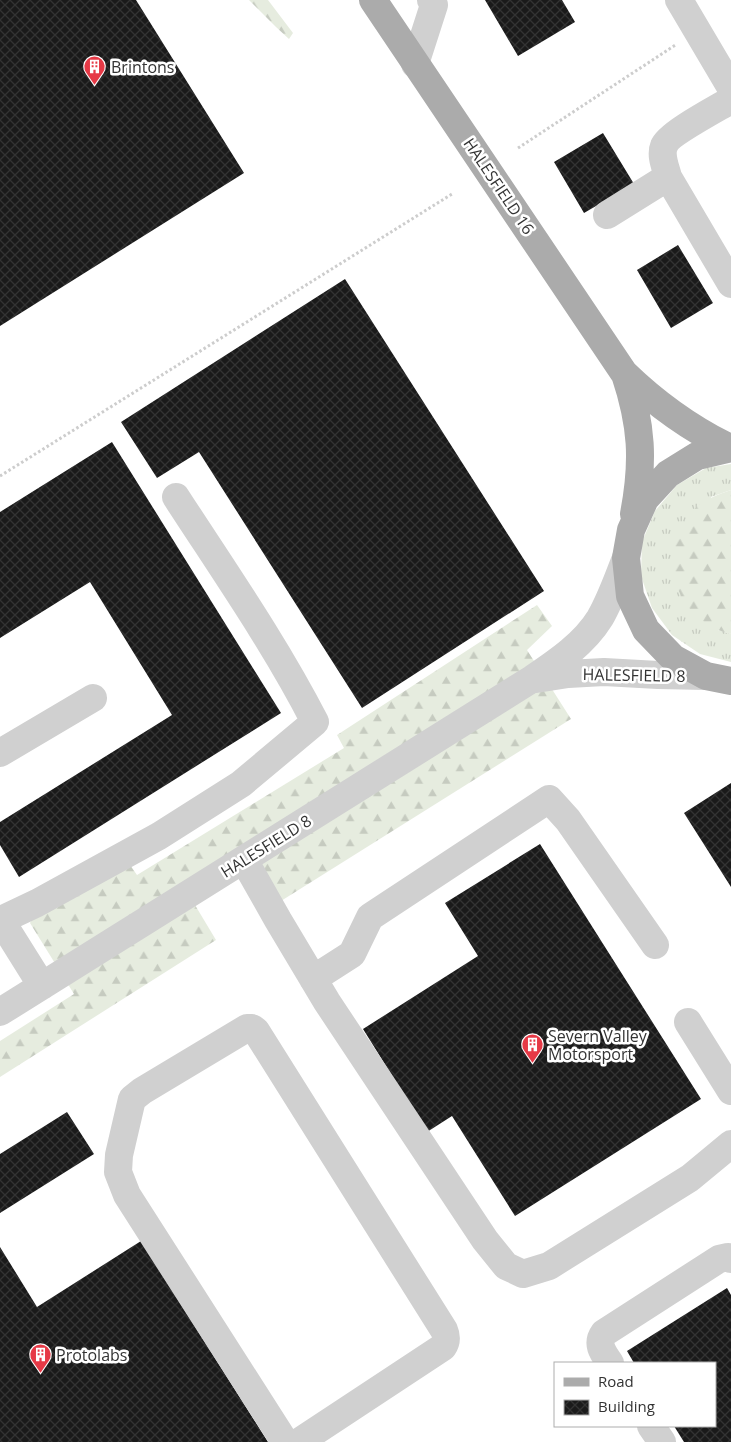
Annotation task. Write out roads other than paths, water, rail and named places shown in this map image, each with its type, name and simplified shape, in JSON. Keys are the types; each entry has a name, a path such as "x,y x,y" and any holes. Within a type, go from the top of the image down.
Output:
{"main road":[{"name":"HALESFIELD 16","path":"373,0 624,373 663,408 705,436 730,448"},
{"name":"HALESFIELD 16","path":"624,373 633,398 640,442 638,494 631,530"},
{"path":"719,678 672,658 646,630 630,596 626,558 631,530 646,499 668,474 697,456 730,448"}],"street":[{"path":"415,64 434,5 431,0"},
{"path":"679,0 731,88"},
{"path":"731,100 672,136 664,146 663,159 668,177 731,284"},
{"path":"607,214 668,177"},
{"path":"42,986 0,919 37,903 159,836 241,784 315,722 258,623 176,497"},
{"name":"HALESFIELD 8","path":"0,1012 532,679 568,653 599,619 609,602 626,558"},
{"name":"HALESFIELD 8","path":"532,679 604,672 719,678"},
{"path":"0,754 93,698"},
{"path":"313,979 352,954 370,917 549,799 568,820 655,945"},
{"path":"244,860 327,1002 485,1240 506,1266 523,1274 549,1266 690,1178 731,1144"},
{"path":"688,1022 731,1091"},
{"path":"285,1442 127,1195 118,1172 119,1155 132,1099 142,1091 247,1028 252,1028 256,1032 447,1336 446,1342 442,1347 299,1442"},
{"path":"609,1362 600,1345 600,1339 604,1333 719,1259 731,1259"},
{"path":"652,1427 662,1442"}],"place":[{"name":"Brintons","path":"95,86"},
{"name":"Severn Valley Motorsport","path":"532,1064"},
{"name":"Protolabs","path":"40,1374"}]}
